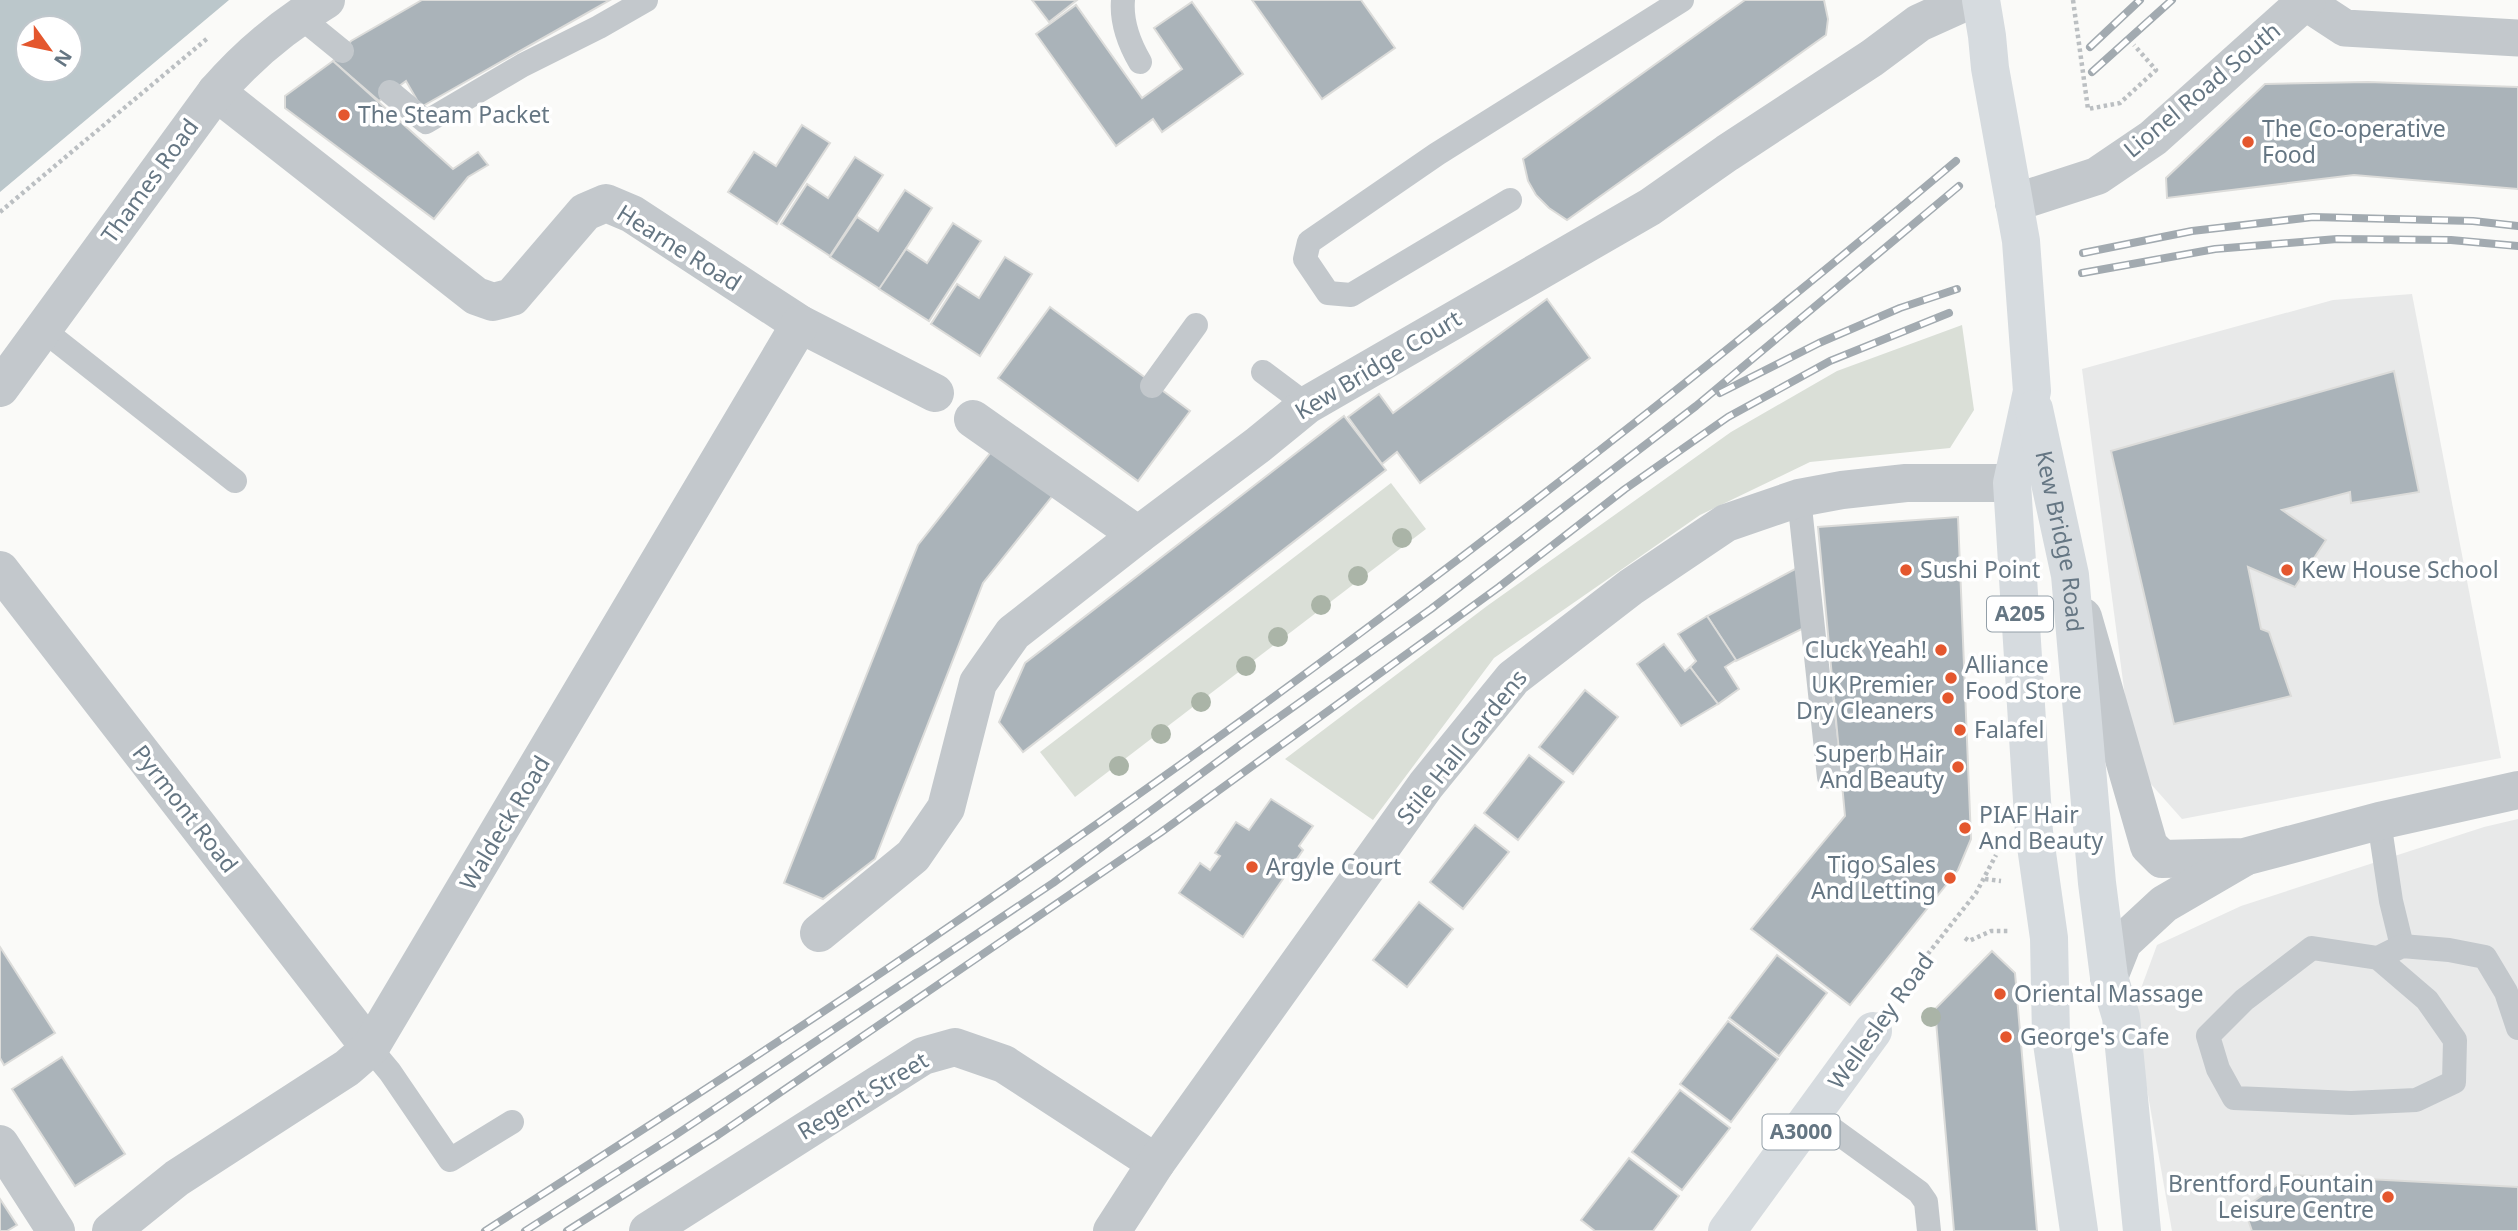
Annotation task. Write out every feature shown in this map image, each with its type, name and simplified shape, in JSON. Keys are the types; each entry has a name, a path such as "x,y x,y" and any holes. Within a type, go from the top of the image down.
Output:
{"main road":[{"name":"Kew Bridge Road","path":"1980,0 2021,241 2031,387 2070,575 2097,883 2109,977"},
{"name":"Kew Bridge Road","path":"2031,387 1995,483 2034,832 2049,938 2051,1036 2080,1231"},
{"name":"A205","path":"2109,977 2121,1017 2142,1231"},
{"name":"Wellesley Road","path":"1727,1231 1873,1031"}],"street":[{"name":"Kew Bridge Court","path":"819,933 913,856 946,808 978,683 1013,633 1307,405 1650,207 1872,58 1919,23 1970,0"},
{"path":"2307,0 2345,28 2518,38"},
{"name":"Lionel Road South","path":"2014,202 2097,176 2153,138 2307,0"},
{"name":"Thames Road","path":"0,388 216,92 253,52 313,8"},
{"name":"Hearne Road","path":"216,92 476,296 493,302 512,297 585,212 606,204 632,214 800,324 935,393"},
{"name":"Waldeck Road","path":"111,1231 177,1178 347,1068 370,1048 800,324"},
{"path":"973,419 1138,535"},
{"name":"Stile Hall Gardens","path":"1112,1231 1156,1163 1426,785 1513,678 1631,587 1727,523 1799,498 1906,483 1995,483"},
{"name":"Pyrmont Road","path":"0,570 370,1048"},
{"path":"2070,575 2149,846 2162,859 2245,857 2379,821 2518,790"},
{"path":"2109,977 2123,942 2164,904 2245,857"},
{"name":"Regent Street","path":"649,1231 923,1056 955,1047 1004,1064 1156,1163"},
{"path":"0,1144 57,1231"}],"lane":[{"path":"390,92 426,122 523,65 646,0"},
{"path":"1122,0 1122,16 1131,46 1140,62"},
{"path":"1510,200 1351,295 1328,293 1305,259 1309,242 1437,154 1682,0"},
{"path":"313,8 342,51"},
{"path":"1152,386 1196,325"},
{"path":"42,329 235,481"},
{"path":"1263,372 1307,405"},
{"path":"1799,498 1829,777"},
{"path":"2379,821 2391,901 2402,946"},
{"path":"2378,958 2427,1000 2455,1040 2454,1082 2416,1100 2351,1103 2234,1098 2218,1069 2208,1036 2244,1000 2312,948 2378,958 2402,946 2449,950 2484,957 2506,992 2518,1027"},
{"path":"370,1048 390,1072 450,1160 512,1122"},
{"path":"1813,1115 1919,1192 1926,1202 1929,1231"}],"path":[{"path":"2074,0 2088,109 2120,103 2156,69 2134,45"},
{"path":"0,212 211,35"},
{"name":"Wellesley Road","path":"1873,1031 1883,1010 1985,879"},
{"path":"1965,938 1969,941 1991,931 2009,931"}],"shaded area":[{"path":"0,0 229,0 0,192"},
{"name":"Kew House School","path":"2412,294 2501,758 2182,819 2134,765 2082,369 2333,300"},
{"path":"1962,325 1974,410 1950,448 1810,462 1700,515 1494,658 1373,820 1285,759 1487,606 1731,432 1837,371"},
{"path":"1391,483 1426,529 1075,797 1040,752"},
{"path":"2518,819 2518,1231 2172,1231 2133,1010 2157,945 2241,906 2484,827"}],"building":[{"path":"422,0 610,0 421,107 406,81 379,101 333,61 351,41"},
{"path":"1032,0 1077,0 1049,22"},
{"path":"1252,0 1361,0 1395,48 1322,99"},
{"path":"1745,0 1824,0 1828,19 1826,35 1567,220 1536,195 1528,181 1523,159"},
{"path":"1192,2 1243,74 1162,132 1153,119 1116,146 1036,34 1076,5 1142,98 1182,69 1154,28"},
{"path":"333,61 453,169 478,152 488,165 468,177 434,219 285,108 285,96"},
{"path":"2368,82 2518,87 2518,189 2354,175 2167,198 2166,178 2265,84"},
{"path":"802,125 830,143 777,224 728,192 754,152 776,166"},
{"path":"855,157 883,175 830,256 781,224 807,184 828,198"},
{"path":"905,190 932,208 880,289 830,257 857,217 878,231"},
{"path":"953,223 981,241 929,321 879,289 906,249 927,263"},
{"path":"1005,257 1032,274 980,356 931,324 957,284 979,298"},
{"path":"1547,299 1590,358 1420,483 1397,452 1382,464 1348,417 1379,394 1393,413"},
{"path":"1050,307 1190,411 1138,481 998,378"},
{"path":"2394,371 2419,492 2351,503 2350,492 2282,510 2326,540 2295,587 2248,567 2261,629 2269,632 2291,696 2174,724 2111,451"},
{"path":"1344,416 1386,470 1023,752 999,722 1025,663"},
{"path":"995,447 1054,494 983,583 875,859 823,899 784,883 918,545"},
{"path":"1958,517 1971,839 1958,870 1850,1005 1751,929 1845,816 1818,527"},
{"path":"1797,568 1804,628 1736,661 1707,616"},
{"path":"1707,616 1736,660 1725,667 1739,689 1718,704 1690,667 1696,661 1678,634"},
{"path":"1664,644 1685,671 1690,667 1718,704 1681,726 1637,664"},
{"path":"1585,690 1618,717 1573,774 1539,747"},
{"path":"1529,755 1564,782 1518,840 1484,813"},
{"name":"Argyle Court","path":"1271,799 1313,826 1299,846 1303,850 1243,937 1179,893 1200,863 1210,870 1220,856 1215,853 1236,822 1249,830"},
{"path":"1475,825 1509,852 1463,909 1430,882"},
{"path":"1419,902 1453,929 1407,987 1373,960"},
{"path":"0,947 55,1033 4,1065 0,1058"},
{"path":"1992,951 2015,973 2037,1231 1954,1231 1935,1009"},
{"path":"1777,955 1827,993 1779,1056 1729,1018"},
{"path":"1728,1021 1778,1059 1731,1122 1680,1084"},
{"path":"62,1057 125,1154 75,1186 12,1089"},
{"path":"1680,1090 1730,1128 1682,1190 1632,1152"},
{"path":"1629,1158 1679,1196 1653,1231 1595,1231 1581,1220"},
{"name":"Brentford Fountain Leisure Centre","path":"2291,1175 2518,1187 2518,1231 2252,1231 2244,1208"},
{"path":"0,1199 17,1225 7,1231 0,1231"}],"railway":[{"path":"2090,47 2140,0"},
{"path":"2092,72 2172,0"},
{"path":"485,1231 887,969 1075,840 1333,654 1710,363 1956,161"},
{"path":"525,1231 674,1136 1053,883 1431,609 1696,406 1959,186"},
{"path":"2083,253 2192,231 2313,217 2473,221 2518,226"},
{"path":"2082,273 2215,249 2337,239 2451,240 2518,246"},
{"path":"1720,393 1819,343 1900,308 1957,289"},
{"path":"567,1231 718,1135 1160,833 1499,587 1625,489 1728,417 1830,361 1949,313"}],"place":[{"name":"The Steam Packet","path":"344,115"},
{"name":"The Co-operative Food","path":"2248,142"},
{"name":"Sushi Point","path":"1906,570"},
{"name":"Kew House School","path":"2287,570"},
{"name":"Cluck Yeah!","path":"1941,650"},
{"name":"Alliance Food Store","path":"1951,678"},
{"name":"UK Premier Dry Cleaners","path":"1948,698"},
{"name":"Falafel","path":"1960,730"},
{"name":"Superb Hair And Beauty","path":"1958,767"},
{"name":"PIAF Hair And Beauty","path":"1965,828"},
{"name":"Argyle Court","path":"1252,867"},
{"name":"Tigo Sales And Letting","path":"1950,878"},
{"name":"Oriental Massage","path":"2000,994"},
{"name":"George's Cafe","path":"2006,1037"},
{"name":"Brentford Fountain Leisure Centre","path":"2388,1197"}]}
